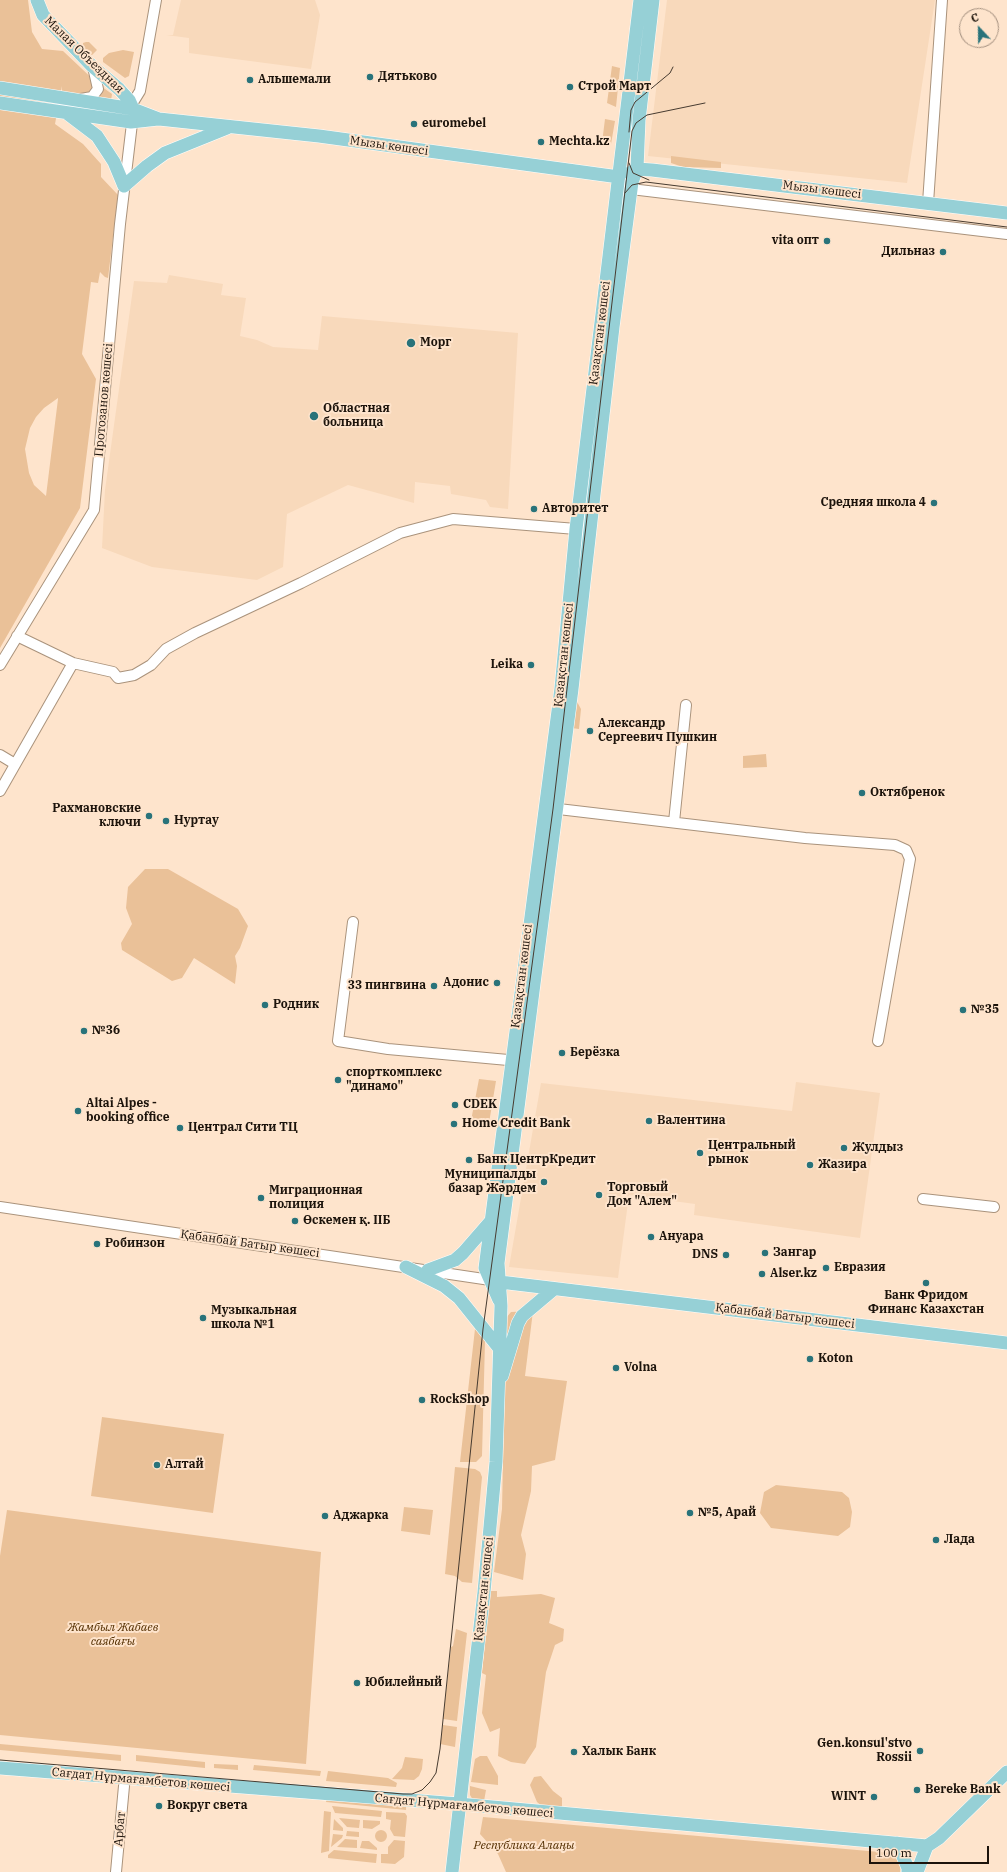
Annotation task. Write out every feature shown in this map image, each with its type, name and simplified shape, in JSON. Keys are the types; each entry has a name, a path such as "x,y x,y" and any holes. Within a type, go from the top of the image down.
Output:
{"main road":[{"name":"Малая Объездная","path":"37,0 43,15 93,67 119,89 133,107"},
{"name":"Қазақстан көшесі","path":"452,1872 484,1592 496,1462 501,1306 495,1281 547,889 551,808 576,529 607,326 631,189 637,169 641,49 640,0"},
{"name":"Қазақстан көшесі","path":"495,1281 485,1268 490,1222 534,887 551,808 591,530 616,201 622,154 641,49 653,0"},
{"path":"0,88 133,107 159,118"},
{"path":"0,103 131,122 159,118"},
{"path":"66,113 97,136 114,162 124,186 147,166 166,153 229,127"},
{"name":"Мызы көшесі","path":"159,118 319,136 619,177"},
{"path":"596,174 609,168 622,154"},
{"path":"619,177 637,169"},
{"name":"Мызы көшесі","path":"637,169 1007,213"},
{"path":"596,174 604,179 616,201"},
{"path":"576,529 591,530"},
{"path":"534,887 547,889"},
{"path":"428,1270 455,1260 490,1222"},
{"path":"406,1267 444,1286 459,1298 499,1348"},
{"name":"Қабанбай Батыр көшесі","path":"495,1281 559,1290 646,1299 1007,1343"},
{"path":"498,1384 506,1368 518,1323 522,1316 559,1290"},
{"name":"Сағдат Нұрмағамбетов көшесі","path":"0,1768 459,1804 927,1846"},
{"path":"917,1872 927,1846 939,1838 1007,1772"},
{"path":"897,1843 908,1868 908,1872"}],"street":[{"name":"Протозанов көшесі","path":"0,665 94,510 131,122 133,107 140,91 156,0"},
{"path":"928,203 942,0"},
{"path":"72,99 92,97 98,89 93,67"},
{"path":"631,189 1007,234"},
{"path":"17,636 73,663 113,672 118,678 134,675 151,665 166,649 189,636 301,583 400,533 453,519 576,529"},
{"path":"0,791 73,663"},
{"path":"674,822 686,705"},
{"path":"0,755 15,764"},
{"path":"551,808 840,841 895,845 906,850 910,859 878,1042"},
{"path":"353,922 338,1041 388,1049 525,1062"},
{"path":"923,1199 994,1207"},
{"name":"Қабанбай Батыр көшесі","path":"0,1207 495,1281"},
{"name":"Арбат","path":"116,1872 124,1786"}],"shaded area":[{"name":"Альшемали","path":"181,0 315,0 320,15 311,69 189,53 189,38 166,35 173,35"},
{"path":"667,0 935,0 907,183 648,156"},
{"name":"Областная больница","path":"169,275 223,284 221,295 246,298 240,336 257,340 273,347 318,350 322,316 518,333 508,509 490,507 486,500 451,494 450,486 415,482 414,503 348,485 287,514 283,567 257,580 152,567 102,548 105,490 134,281 167,283"},
{"name":"Центральный рынок","path":"796,1082 880,1093 860,1238 694,1215 695,1204 629,1195 618,1278 509,1267 541,1083 792,1111"}],"green space":[{"path":"0,0 28,0 32,32 42,49 63,51 98,84 112,94 111,101 62,92 62,86 55,124 83,144 101,164 101,177 118,195 108,278 100,272 98,283 91,282 82,354 96,379 80,508 0,648","holes":["58,398 46,496 34,485 29,473 25,449 30,428 36,417 44,408"]},
{"path":"89,42 97,50 91,56 83,48 83,43"},
{"path":"123,50 134,52 129,76 125,78 103,62 103,58 109,53"},
{"path":"612,66 620,68 616,107 607,103"},
{"path":"605,119 615,121 611,144 602,143"},
{"path":"671,156 721,162 721,168 683,167 671,163"},
{"path":"576,700 581,709 579,729 572,728"},
{"path":"766,754 767,767 743,768 743,756"},
{"path":"145,869 168,869 238,909 248,926 240,948 235,956 237,966 235,984 194,958 182,978 172,981 122,950 121,943 132,924 126,908 128,887"},
{"path":"479,1079 496,1081 488,1129 470,1126"},
{"path":"533,1311 525,1376 567,1381 555,1460 532,1466 531,1491 521,1535 526,1554 523,1580 494,1572 502,1509 506,1318 511,1312"},
{"path":"476,1320 485,1341 482,1456 476,1462 460,1462"},
{"name":"Алтай","path":"102,1417 224,1434 213,1513 91,1496"},
{"path":"455,1467 475,1469 480,1472 482,1477 472,1583 462,1582 455,1576 445,1574"},
{"path":"776,1485 842,1492 849,1498 852,1512 850,1527 838,1536 771,1528 760,1513 764,1492"},
{"path":"404,1507 433,1510 430,1535 401,1531"},
{"name":"Жамбыл Жабаев саябағы","path":"7,1510 321,1552 306,1764 0,1735 0,1556"},
{"path":"490,1591 497,1591 497,1597 541,1594 555,1598 549,1623 564,1629 563,1641 555,1645 546,1672 536,1747 525,1764 511,1762 498,1756 500,1728 490,1732 482,1713 486,1675 482,1673"},
{"path":"456,1629 467,1633 457,1721 443,1719 451,1647 453,1646"},
{"path":"443,1725 457,1727 455,1747 440,1744"},
{"path":"0,1744 121,1755 121,1761 0,1750"},
{"path":"136,1755 205,1762 205,1768 136,1761"},
{"path":"480,1756 487,1756 498,1776 498,1785 471,1782 475,1759"},
{"path":"405,1757 423,1759 422,1769 419,1776 414,1780 392,1779 402,1768"},
{"path":"214,1764 238,1765 238,1770 214,1768"},
{"path":"254,1765 321,1771 320,1776 253,1770"},
{"path":"328,1771 388,1778 397,1783 396,1787 326,1781"},
{"path":"541,1776 553,1791 562,1798 562,1808 543,1807 537,1802 530,1785 534,1777"},
{"path":"470,1786 486,1790 484,1801 473,1800 470,1795"},
{"path":"327,1797 406,1803 406,1810 326,1802"},
{"path":"332,1806 382,1811 381,1817 335,1813"},
{"path":"324,1811 331,1812 329,1851 321,1853"},
{"path":"386,1812 405,1813 407,1816 405,1837 394,1836 390,1829 391,1820 386,1819"},
{"name":"Республика Алаңы","path":"483,1817 891,1853 901,1861 900,1872 506,1872 498,1854 480,1834"},
{"path":"339,1818 360,1820 359,1828 347,1827"},
{"path":"334,1819 343,1828 343,1831 333,1830"},
{"path":"363,1820 380,1821 380,1824 372,1829 363,1828"},
{"path":"381,1830 385,1832 387,1836 385,1840 381,1842 377,1840 375,1836 377,1832"},
{"path":"347,1831 359,1832 359,1837 346,1836"},
{"path":"333,1834 343,1835 342,1838 331,1847"},
{"path":"345,1839 357,1840 357,1848 337,1847"},
{"path":"394,1840 405,1841 404,1857 395,1864 381,1863 381,1854 388,1854 388,1847"},
{"path":"362,1841 369,1841 377,1848 377,1850 360,1848"},
{"path":"334,1850 377,1854 376,1863 328,1858 328,1855"}],"tram line":[{"path":"629,132 631,110 635,102 670,73 673,67"},
{"path":"0,1760 403,1794 412,1794 422,1790 436,1773 440,1749 483,1329 553,809 632,131 636,123 647,115 705,103"},
{"path":"629,163 633,173 649,180"},
{"path":"625,193 632,185 646,182 1007,227"}],"place":[{"name":"Дятьково","path":"370,77"},
{"name":"Альшемали","path":"250,80"},
{"name":"Строй Март","path":"570,87"},
{"name":"euromebel","path":"414,124"},
{"name":"Mechta.kz","path":"541,142"},
{"name":"vita опт","path":"827,241"},
{"name":"Дильназ","path":"943,252"},
{"name":"Морг","path":"411,343"},
{"name":"Областная больница","path":"314,416"},
{"name":"Средняя школа 4","path":"934,503"},
{"name":"Авторитет","path":"534,509"},
{"name":"Leika","path":"531,665"},
{"name":"Александр Сергеевич Пушкин","path":"590,731"},
{"name":"Октябренок","path":"862,793"},
{"name":"Рахмановские ключи","path":"149,816"},
{"name":"Нуртау","path":"166,821"},
{"name":"Адонис","path":"497,983"},
{"name":"33 пингвина","path":"434,986"},
{"name":"Родник","path":"265,1005"},
{"name":"№35","path":"963,1010"},
{"name":"№36","path":"84,1031"},
{"name":"Берёзка","path":"562,1053"},
{"name":"спорткомплекс \"динамо\"","path":"338,1080"},
{"name":"CDEK","path":"455,1105"},
{"name":"Altai Alpes - booking office","path":"78,1111"},
{"name":"Валентина","path":"649,1121"},
{"name":"Home Credit Bank","path":"454,1124"},
{"name":"Централ Сити ТЦ","path":"180,1128"},
{"name":"Жулдыз","path":"844,1148"},
{"name":"Центральный рынок","path":"700,1153"},
{"name":"Банк ЦентрКредит","path":"469,1160"},
{"name":"Жазира","path":"810,1165"},
{"name":"Муниципалды базар Жәрдем","path":"544,1182"},
{"name":"Торговый Дом \"Алем\"","path":"599,1195"},
{"name":"Миграционная полиция","path":"261,1198"},
{"name":"Өскемен қ. ІІБ","path":"295,1221"},
{"name":"Ануара","path":"651,1237"},
{"name":"Робинзон","path":"97,1244"},
{"name":"Зангар","path":"765,1253"},
{"name":"DNS","path":"726,1255"},
{"name":"Евразия","path":"826,1268"},
{"name":"Alser.kz","path":"762,1274"},
{"name":"Банк Фридом Финанс Казахстан","path":"926,1283"},
{"name":"Музыкальная школа №1","path":"203,1318"},
{"name":"Koton","path":"810,1359"},
{"name":"Volna","path":"616,1368"},
{"name":"RockShop","path":"422,1400"},
{"name":"Алтай","path":"157,1465"},
{"name":"№5, Арай","path":"690,1513"},
{"name":"Аджарка","path":"325,1516"},
{"name":"Лада","path":"936,1540"},
{"name":"Юбилейный","path":"357,1683"},
{"name":"Gen.konsul'stvo Rossii","path":"920,1751"},
{"name":"Халык Банк","path":"574,1752"},
{"name":"Bereke Bank","path":"917,1790"},
{"name":"WINT","path":"874,1797"},
{"name":"Вокруг света","path":"159,1806"}]}
